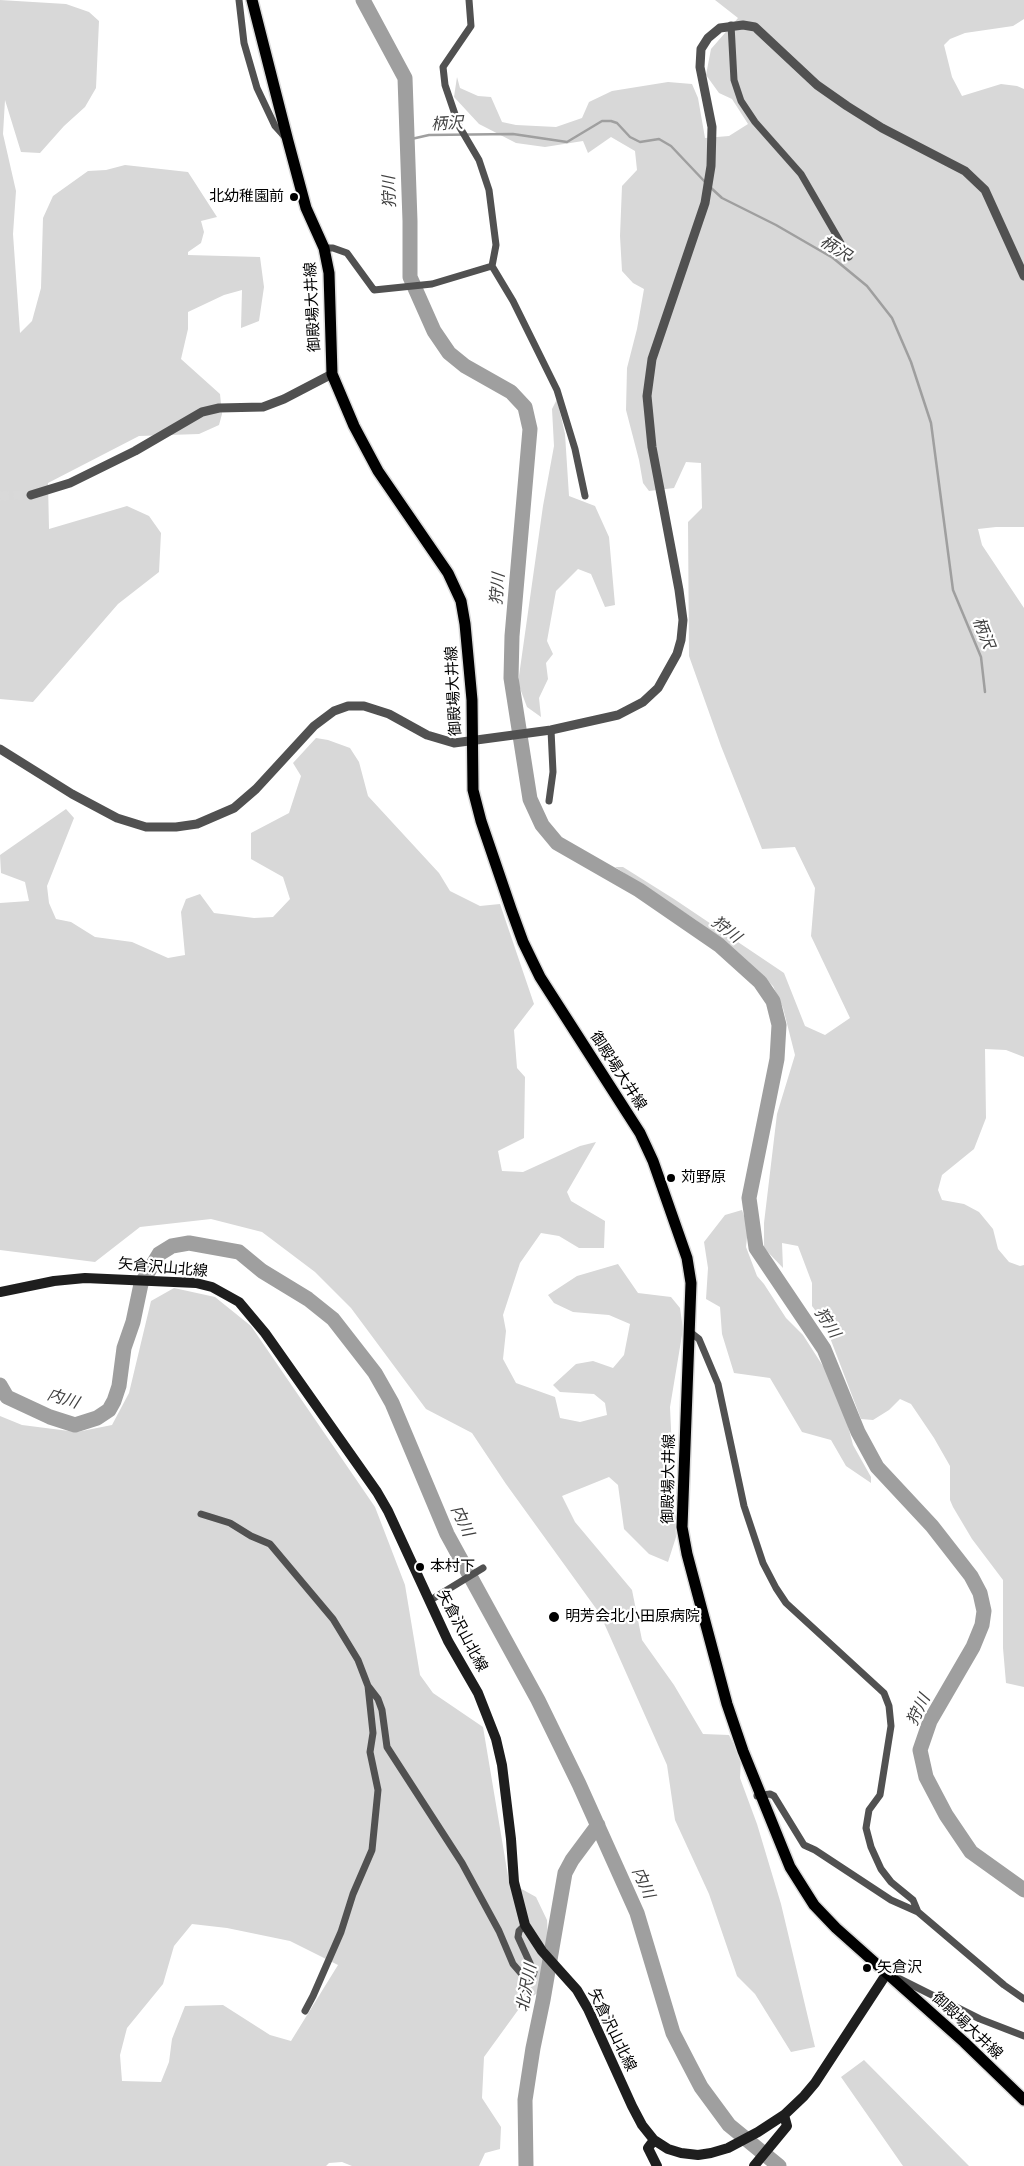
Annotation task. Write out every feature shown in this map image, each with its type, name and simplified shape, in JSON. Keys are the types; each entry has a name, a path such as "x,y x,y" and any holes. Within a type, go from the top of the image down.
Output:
{"main road":[{"name":"御殿場大井線","path":"252,0 306,208 324,248 329,273 332,374 354,426 378,471 448,573 461,602 465,624 472,700 473,790 481,821 523,942 540,977 640,1133 656,1169 687,1258 691,1283 682,1527 687,1554 727,1704 758,1795 790,1867 814,1905 836,1928 964,2042 1024,2100"},
{"name":"矢倉沢山北線","path":"0,1292 54,1281 85,1278 196,1283 212,1286 239,1302 252,1317 388,1510 448,1642 478,1694 496,1739 510,1830 514,1882 525,1925 531,1936 562,1971 588,2009 632,2106 642,2125 654,2140 668,2149 698,2155 711,2153 728,2148 758,2132 784,2114 815,2083 887,1973"},
{"path":"754,2166 787,2126 784,2114"},
{"path":"654,2140 648,2148 657,2166"}],"street":[{"path":"239,0 244,43 257,88 275,126 288,141"},
{"path":"468,0 470,26 444,66 445,85 459,126 479,160 489,190 496,245 492,266 513,301 557,390 575,449 585,496"},
{"path":"731,25 734,80 741,101 755,122 801,174 848,257"},
{"path":"0,749 72,794 117,818 146,827 176,827 197,824 234,808 256,789 314,726 334,711 348,706 364,706 389,714 436,739 454,743 540,732 618,715 643,702 658,688 671,667 681,640 683,620 652,447 647,396 652,359 705,203 711,166 712,127 700,67 701,48 708,38 720,28 731,25 755,28 818,85 846,106 882,128 965,171 985,190 1024,276"},
{"path":"324,248 333,248 347,253 374,290 432,284 492,266"},
{"path":"31,496 70,483 134,451 202,412 219,408 263,407 284,399 332,374"},
{"path":"549,801 553,772 551,730"},
{"path":"690,1332 699,1339 718,1384 744,1506 763,1563 776,1588 786,1603 884,1693 890,1706 890,1726 880,1795 869,1810 866,1828 870,1847 881,1869 891,1882 913,1900 918,1912"},
{"path":"201,1514 242,1528 251,1536 270,1544 333,1619 358,1660 368,1686 373,1733 371,1760 376,1774 378,1790 372,1850 353,1894 341,1932 305,2011"},
{"path":"429,1601 482,1568"},
{"path":"368,1686 378,1699 382,1710 387,1747 462,1863 513,1964 529,1980 534,1972 518,1938 519,1931 525,1925"},
{"path":"758,1795 770,1794 774,1796 804,1846 815,1850 890,1900 918,1912 1004,1986 1024,1999"},
{"path":"887,1973 916,1985 980,2020 1024,2036"}],"shaded area":[{"path":"0,0 66,4 89,12 99,21 96,88 85,107 64,126 40,153 21,152 5,100 3,134 16,191 13,234 20,333 32,321 41,288 43,218 53,196 88,171 106,170 125,165 188,172 217,217 201,221 204,232 201,243 188,252 188,255 260,257 264,287 259,321 241,328 242,290 224,295 188,312 188,329 181,359 220,394 222,414 219,425 199,434 139,436 48,483 49,529 127,506 149,516 161,533 159,572 118,604 33,702 0,699"},
{"path":"715,0 1024,0 1024,19 1013,26 965,33 950,39 944,45 952,77 962,96 1001,84 1024,89 1024,527 978,529 982,545 1024,608 1024,1057 1006,1050 985,1049 986,1118 974,1149 942,1175 938,1190 942,1200 964,1204 979,1212 993,1229 998,1249 1009,1262 1020,1266 1024,1265 1024,1687 1006,1683 1003,1648 1003,1580 972,1539 953,1507 950,1500 950,1466 934,1438 911,1404 900,1399 889,1410 873,1420 861,1419 824,1322 812,1306 812,1283 798,1246 782,1243 783,1268 764,1248 764,1223 777,1114 795,1055 783,1008 773,986 731,947 696,920 615,867 623,867 784,973 805,1026 825,1035 850,1018 811,936 815,888 795,847 762,849 721,746 689,656 688,522 702,508 701,463 686,462 674,488 649,491 643,483 626,410 627,368 637,329 644,289 633,283 622,271 620,236 622,186 637,170 635,151 611,137 588,153 583,141 545,147 516,143 479,124 454,97 457,77 460,88 478,96 491,97 502,122 516,125 556,127 582,118 589,102 612,91 668,82 692,84 698,98 705,138 729,136 748,124 732,99 719,93 706,75 711,49 738,18"},
{"path":"557,399 565,434 569,496 595,506 609,537 615,605 605,607 591,574 578,569 556,591 547,641 553,654 546,663 548,679 539,698 541,717 527,707 518,683 543,506 554,446 552,409"},
{"path":"316,738 350,748 359,762 368,796 439,873 450,891 480,906 500,904 534,1004 514,1030 517,1068 525,1077 524,1138 498,1151 502,1171 523,1172 580,1146 596,1142 567,1192 571,1201 605,1221 604,1248 579,1248 559,1236 541,1233 520,1263 503,1315 506,1331 503,1359 516,1383 555,1397 560,1418 580,1422 607,1415 605,1403 594,1394 560,1392 553,1385 576,1364 593,1361 613,1368 624,1355 630,1324 609,1315 573,1312 554,1303 548,1295 577,1276 618,1264 638,1293 671,1297 680,1308 683,1329 670,1407 676,1537 668,1562 649,1554 624,1529 618,1485 609,1477 562,1496 575,1522 632,1590 642,1640 674,1685 703,1734 729,1735 741,1759 740,1778 757,1824 781,1904 815,2047 791,2052 755,1994 737,1976 709,1894 675,1820 667,1765 600,1614 506,1484 472,1433 426,1409 351,1308 315,1272 262,1232 211,1219 140,1227 95,1262 0,1250 0,903 29,901 25,882 1,873 0,855 66,809 74,818 47,886 49,903 56,919 71,922 95,937 132,942 168,958 185,955 181,912 186,899 200,894 214,913 254,918 273,917 290,899 283,877 251,859 251,833 289,813 301,776 293,763"},
{"path":"742,1210 748,1228 746,1247 757,1276 786,1318 803,1335 839,1391 853,1445 871,1477 871,1483 846,1466 831,1440 802,1432 770,1378 734,1373 722,1334 720,1307 706,1299 708,1268 704,1242 725,1215"},
{"path":"174,1288 215,1297 251,1326 375,1507 405,1585 420,1675 433,1693 483,1727 509,1882 536,1897 547,1920 550,1972 541,1990 521,2006 484,2057 482,2098 501,2127 500,2149 485,2153 479,2166 352,2166 342,2162 329,2163 326,2166 0,2166 0,1416 22,1425 77,1432 112,1425 129,1393 151,1301","holes":["192,1924 227,1928 290,1941 338,1965 291,2041 270,2035 223,2005 185,2006 172,2039 169,2062 161,2082 122,2081 120,2055 127,2028 163,1984 174,1946"]},
{"path":"864,2060 969,2166 903,2166 841,2077"}],"waterway":[{"name":"狩川","path":"363,0 405,78 410,277 434,331 449,353 465,366 511,392 525,407 530,429 512,636 511,678 530,799 542,825 557,843 639,890 719,945 760,982 773,1001 779,1025 777,1059 749,1198 756,1248 824,1349 858,1432 877,1467 932,1526 971,1576 980,1593 984,1611 982,1625 973,1647 930,1721 920,1750 926,1777 946,1815 971,1852 1024,1890"},
{"name":"柄沢","path":"407,140 429,135 513,134 567,142 602,121 611,121 617,123 630,137 640,142 659,139 671,146 706,183"},
{"name":"柄沢","path":"710,187 722,198 776,225 833,258 867,286 892,318 911,362 931,423 953,590 981,657 985,692"},
{"name":"内川","path":"0,1385 7,1397 50,1417 75,1425 97,1418 109,1410 119,1386 124,1348 133,1322 141,1284 159,1254 172,1246 189,1243 239,1252 262,1271 308,1299 333,1319 375,1373 392,1403 447,1534 538,1700 579,1784 637,1913 673,2033 701,2087 729,2125 779,2166"},
{"name":"北沢川","path":"526,2166 525,2100 565,1873 572,1860 598,1825"}],"tunnel":[{"path":"0,496 31,495"}],"place":[{"name":"北幼稚園前","path":"294,197"},
{"name":"苅野原","path":"671,1178"},
{"name":"本村下","path":"420,1567"},
{"name":"明芳会北小田原病院","path":"554,1617"},
{"name":"矢倉沢","path":"867,1968"}]}
